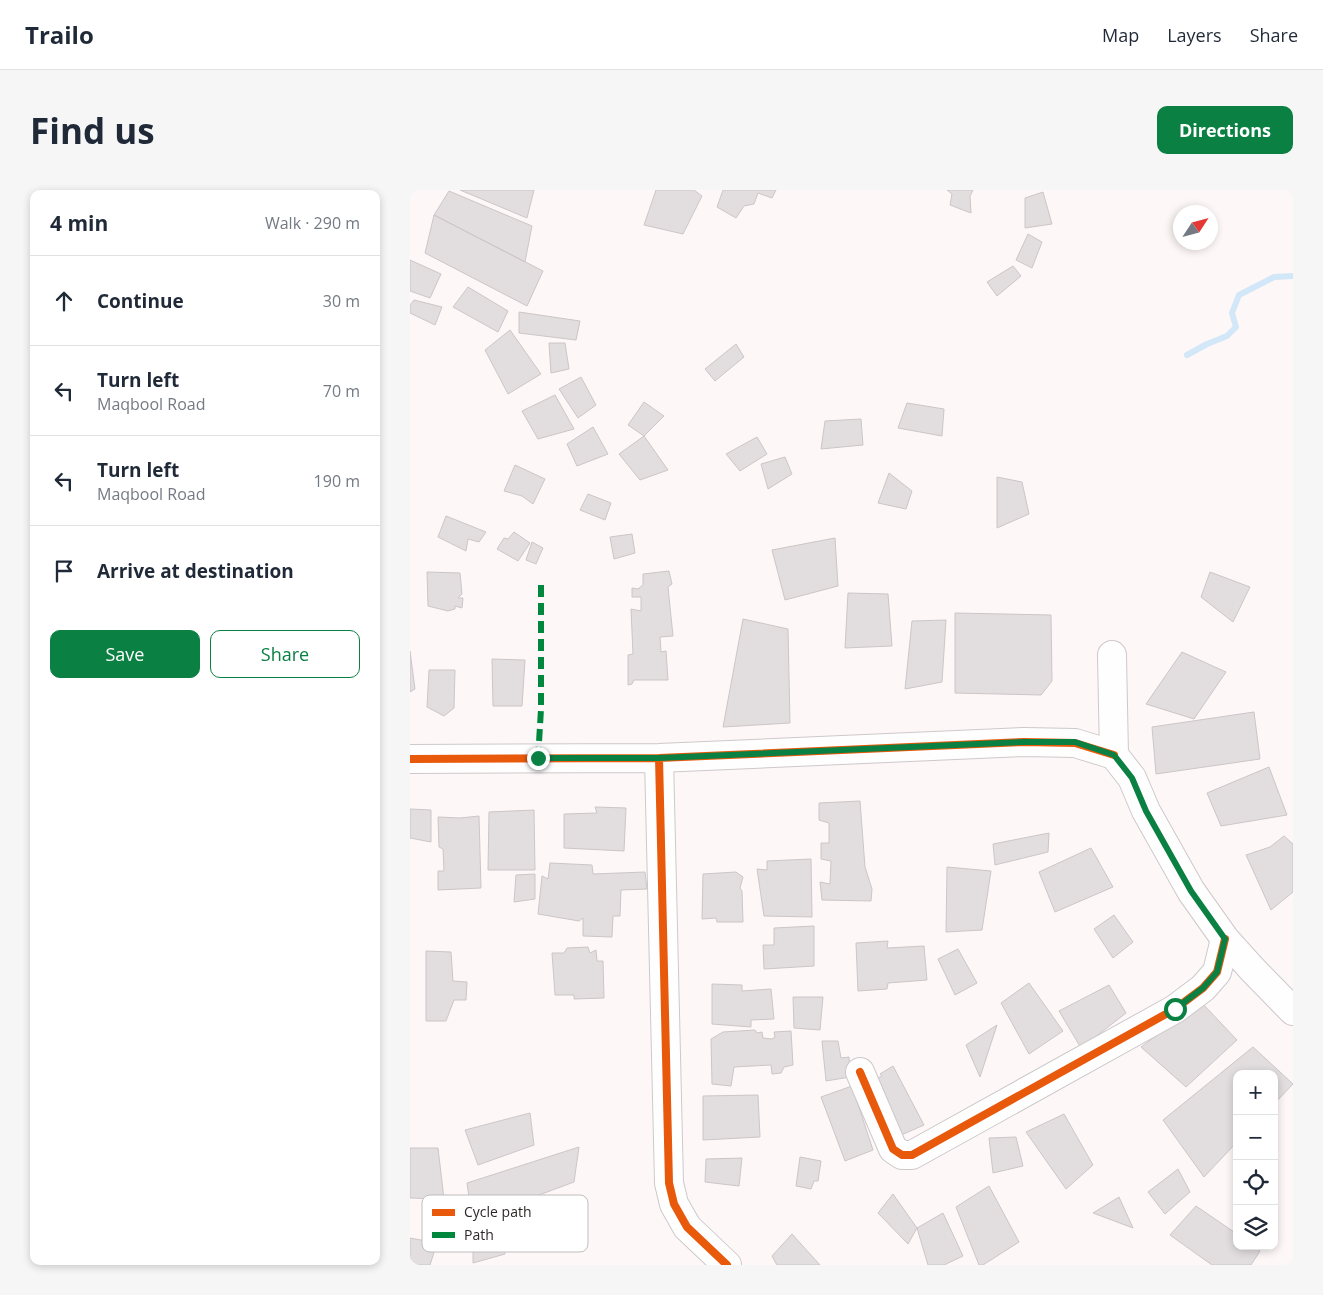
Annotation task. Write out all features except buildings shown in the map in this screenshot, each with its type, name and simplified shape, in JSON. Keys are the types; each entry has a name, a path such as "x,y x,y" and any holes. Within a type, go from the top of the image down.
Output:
{"street":[{"path":"1112,655 1114,755"},
{"path":"410,759 659,758 1024,742 1075,742 1114,755 1132,778 1146,811 1191,891 1225,939 1293,1011"},
{"path":"659,758 669,1183 674,1204 687,1227 727,1265"},
{"path":"860,1072 893,1149 902,1155 912,1155 1175,1009 1203,988 1217,972 1225,939"}],"waterway":[{"path":"1187,355 1227,336 1236,327 1232,313 1239,295 1274,277 1293,276"}],"marked path":[{"path":"538,759 541,709 541,579"}],"cycle path":[{"path":"410,759 659,758 1024,742 1075,743 1114,755"},
{"path":"659,758 669,1183 674,1204 687,1227 727,1265"},
{"path":"860,1072 893,1149 902,1155 912,1155 1175,1009 1203,988 1217,972 1225,939"}],"route":[{"path":"538,758 659,758 1024,742 1075,742 1114,755 1132,778 1146,811 1191,891 1225,939 1217,972 1203,988 1175,1009"}]}
